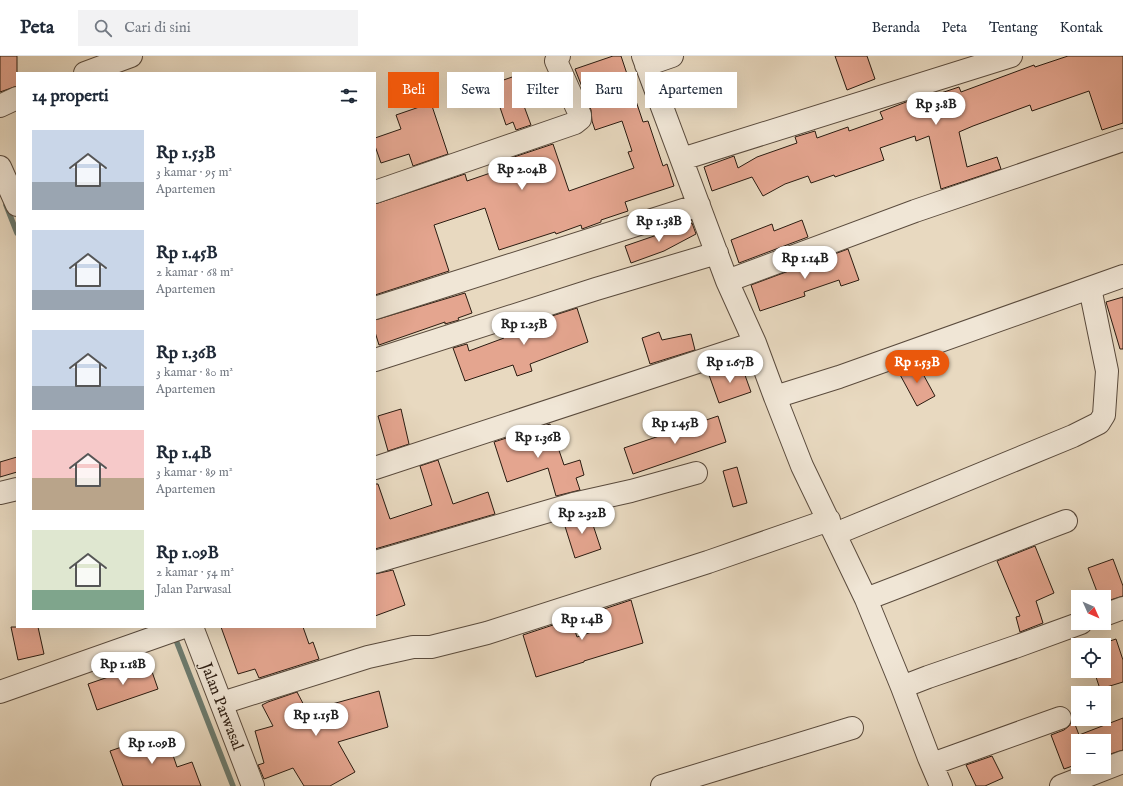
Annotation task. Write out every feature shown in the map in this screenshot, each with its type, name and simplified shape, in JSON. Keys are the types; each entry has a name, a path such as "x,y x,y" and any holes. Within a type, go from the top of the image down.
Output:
{"street":[{"path":"88,72 131,56"},
{"path":"376,192 575,123 580,119 580,116 556,61 559,56"},
{"path":"672,56 645,61 727,282 755,343 802,466 866,599 941,786"},
{"path":"682,159 1011,56"},
{"path":"0,106 16,98"},
{"path":"727,282 915,211 1123,140"},
{"path":"0,167 16,198"},
{"path":"376,308 698,205"},
{"path":"376,360 588,291 717,253"},
{"path":"775,397 839,377 1123,276"},
{"path":"222,703 368,657 431,646 487,633 708,562 832,527 1079,434 1099,423 1104,414 1107,371 1090,288"},
{"path":"376,468 755,343"},
{"path":"376,562 573,504 631,491 696,473"},
{"path":"0,493 16,489"},
{"path":"866,599 1066,521"},
{"path":"1111,612 1123,608"},
{"path":"902,687 1071,627"},
{"path":"0,692 181,628"},
{"name":"Jalan Parwasal","path":"192,628 254,786"},
{"path":"932,764 1060,718"},
{"path":"662,786 852,728"},
{"path":"1061,786 1123,762"}],"building":[{"path":"0,56 17,56 16,86 0,92"},
{"path":"613,56 621,56 626,72 581,72 581,84 575,69"},
{"path":"835,56 867,56 875,79 847,90"},
{"path":"1068,56 1123,56 1123,123 1102,130 1089,91 1032,111 1030,105 959,132 967,167 997,157 1001,169 941,189 929,136 916,141 915,136 880,148 884,160 835,177 834,175 811,183 808,176 785,184 763,196 752,177 712,191 704,167 734,156 738,168 757,157 797,143 795,137 815,131 817,138 848,127 849,131 883,119 880,112 914,99 919,98 920,100 959,87 961,92 1034,65 1035,67"},
{"path":"512,77 512,108 525,108 531,125 516,130 513,122 506,125 500,108 504,108 504,80"},
{"path":"637,104 643,122 648,121 663,166 667,164 674,186 625,202 628,211 601,220 601,222 582,229 581,225 556,234 555,232 499,250 485,208 434,225 449,271 376,295 376,204 465,174 467,181 505,168 502,161 553,144 569,191 634,168 628,152 632,151 622,121 595,130 590,108 637,108"},
{"path":"416,108 433,108 448,154 413,166 409,154 381,163 376,149 376,138 401,129 396,115"},
{"path":"802,220 808,237 739,263 731,240 772,224 774,231"},
{"path":"692,223 696,234 664,251 631,263 625,246"},
{"path":"848,249 859,280 841,286 839,280 804,292 805,296 760,311 751,285"},
{"path":"465,293 472,313 458,318 459,320 445,324 445,322 379,345 376,335 376,320"},
{"path":"1123,297 1123,349 1120,349 1106,302"},
{"path":"577,308 588,342 530,364 532,371 517,376 513,365 465,381 453,348 467,344 469,351 504,338 502,332"},
{"path":"659,332 662,340 691,334 695,350 650,364 642,338"},
{"path":"917,363 935,396 917,406 898,371"},
{"path":"741,364 751,392 719,403 709,375"},
{"path":"401,409 409,444 388,451 378,416"},
{"path":"718,416 726,442 633,474 624,448"},
{"path":"550,424 564,465 580,460 584,475 576,478 580,490 556,496 548,468 507,482 494,442"},
{"path":"16,457 16,472 0,477 0,462"},
{"path":"438,460 453,504 488,492 495,514 376,549 376,484 378,484 390,519 432,505 420,466"},
{"path":"737,467 747,503 733,507 723,471"},
{"path":"586,514 587,517 590,516 601,549 575,558 563,520"},
{"path":"1035,546 1054,593 1036,601 1043,623 1020,632 1016,617 1020,616 997,561"},
{"path":"1113,559 1123,586 1123,596 1111,600 1111,590 1096,590 1088,568"},
{"path":"393,570 405,605 376,616 376,574"},
{"path":"631,600 643,643 536,677 523,635 571,619 577,637 609,626 604,609"},
{"path":"11,627 38,628 44,654 18,660"},
{"path":"221,628 303,628 309,644 313,642 319,659 259,678 255,669 238,674"},
{"path":"1116,639 1123,660 1123,682 1110,686 1099,686 1096,678 1111,678 1111,641"},
{"path":"149,663 158,689 97,710 88,684"},
{"path":"379,691 388,727 338,742 355,772 330,786 304,786 293,768 264,779 258,765 264,763 255,731 273,726 262,705 297,692 307,711"},
{"path":"1123,718 1123,750 1111,754 1111,734 1082,734 1102,726 1111,726 1111,723"},
{"path":"1071,722 1071,726 1076,726 1079,734 1071,734 1071,766 1064,769 1051,735 1064,730"},
{"path":"165,732 177,767 192,762 201,786 123,786 110,751"},
{"path":"992,756 1003,778 985,786 976,786 966,765"}],"waterway":[{"path":"6,205 16,230"},
{"path":"174,635 233,786"}]}
